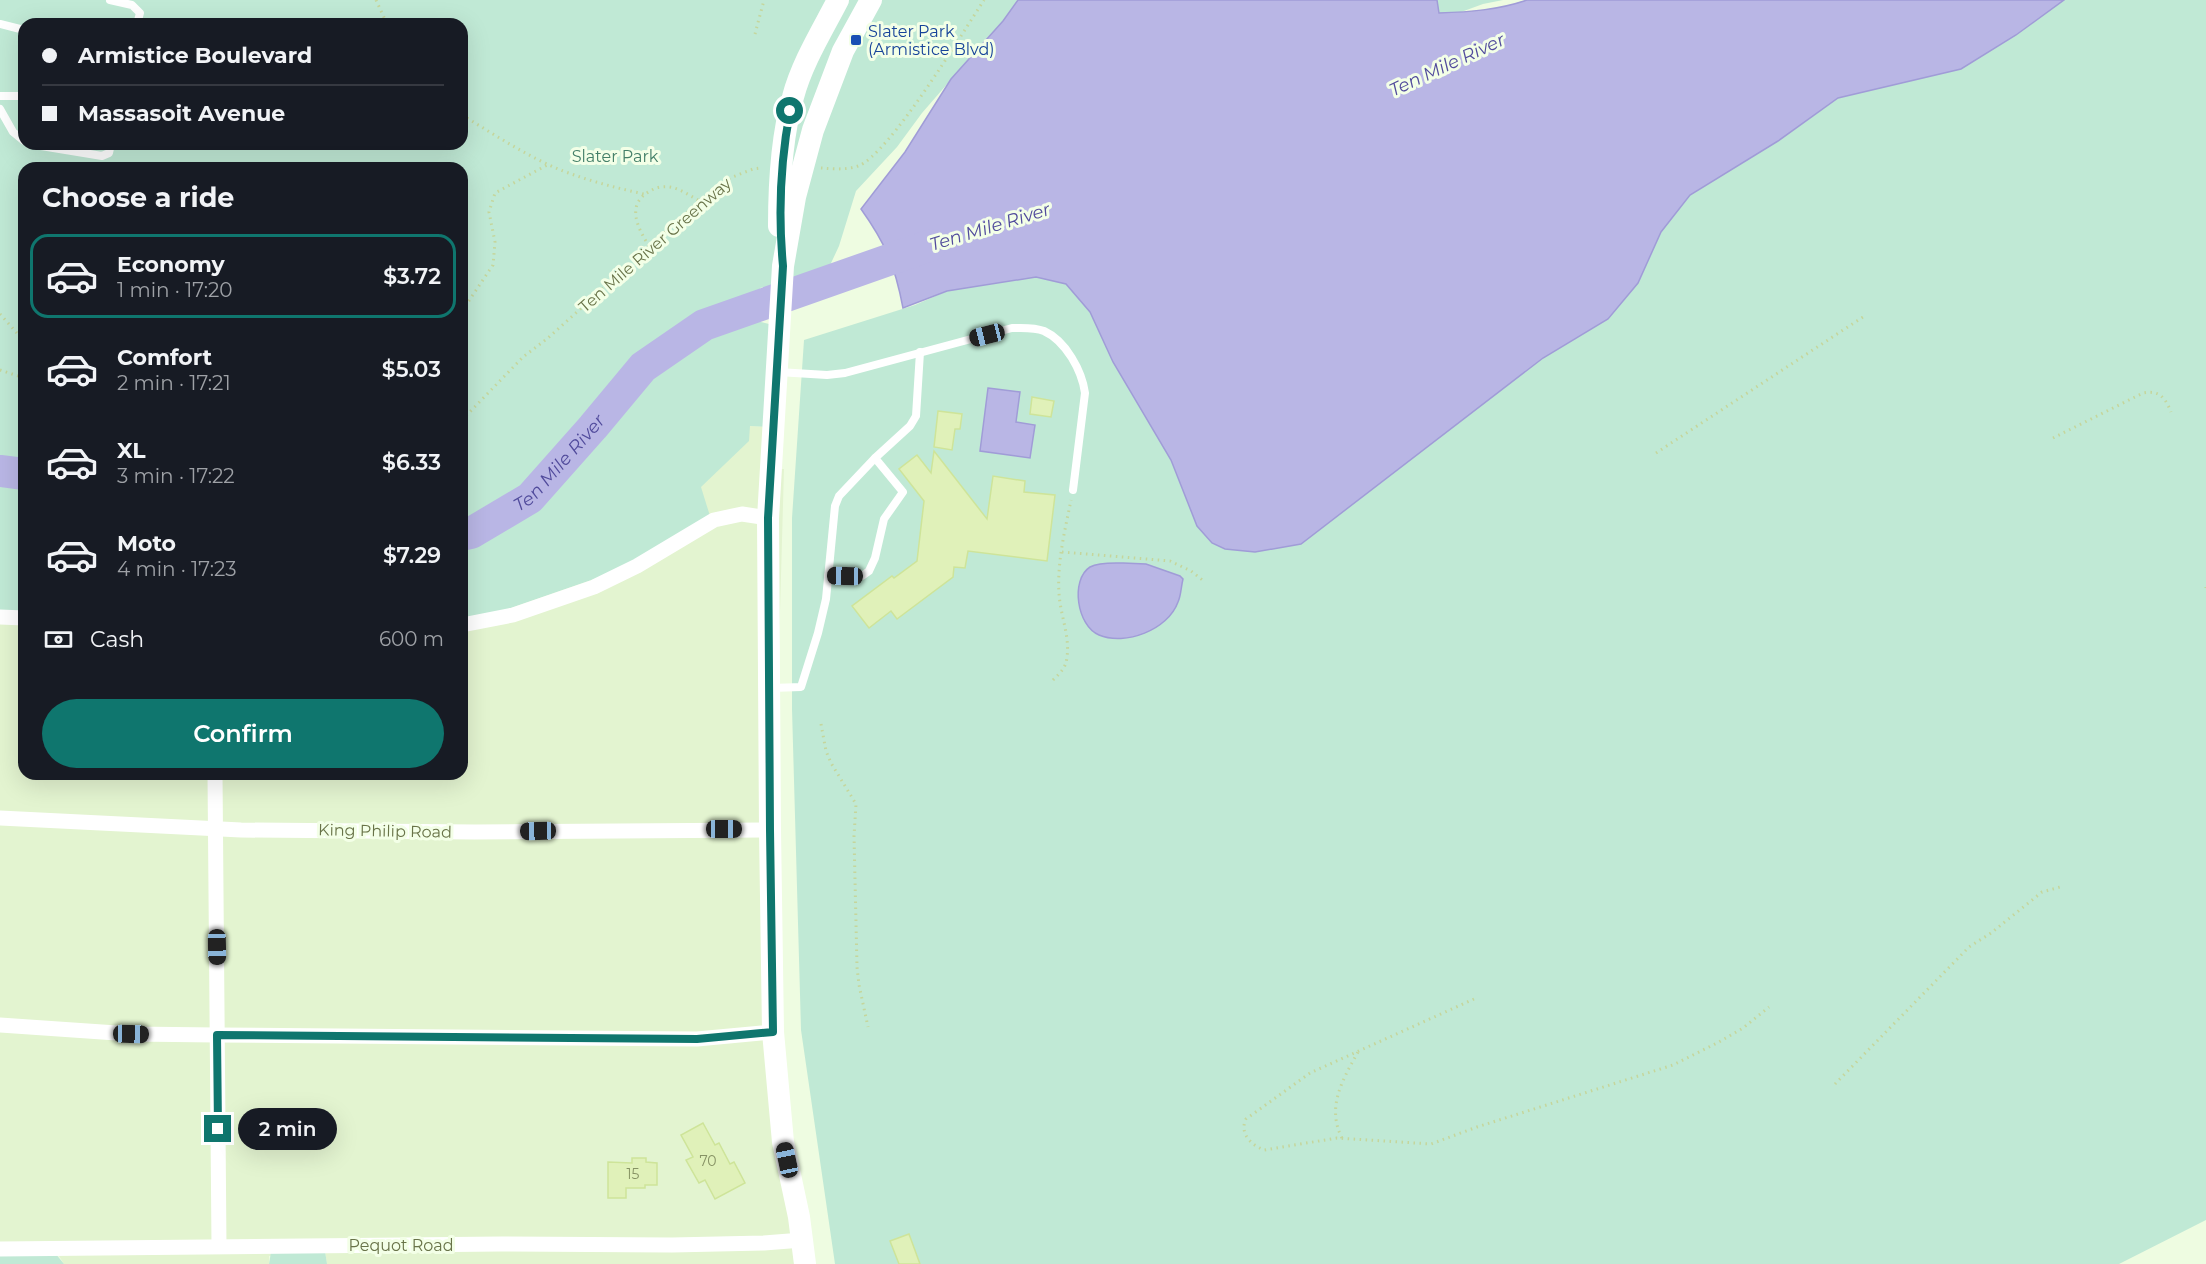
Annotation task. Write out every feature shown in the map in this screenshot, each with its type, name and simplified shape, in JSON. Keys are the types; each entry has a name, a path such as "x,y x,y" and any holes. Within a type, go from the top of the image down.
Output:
{"main road":[{"path":"792,166 793,96 808,59 838,0"},
{"path":"805,1264 783,1142 773,1035 768,518 783,266 779,208 792,166 843,51 871,0"}],"street":[{"path":"468,624 513,615 594,587 637,567 714,520 742,514 768,518"},
{"path":"0,617 18,618"},
{"path":"215,780 219,1246"},
{"name":"King Philip Road","path":"0,818 215,829 464,832 770,830"},
{"path":"0,1025 131,1034 697,1039 773,1035"},
{"name":"Pequot Road","path":"0,1250 219,1246 672,1245 802,1240"}],"lane":[{"path":"110,0 132,5 140,13 139,18"},
{"path":"0,24 18,28"},
{"path":"0,96 18,96"},
{"path":"0,109 13,132 18,136"},
{"path":"65,150 102,156 109,153 110,150"},
{"path":"777,371 827,375 845,373 1012,328 1032,327 1046,332 1059,341 1084,382 1085,393 1073,490"},
{"path":"769,688 801,687 826,599 835,506 839,496 910,426 916,416 920,352"},
{"path":"828,576 862,576 869,572 875,558 884,519 903,492 875,458"}],"path":[{"path":"376,0 384,18"},
{"path":"755,34 764,0"},
{"name":"Ten Mile River Greenway","path":"468,414 523,357 548,338 700,201 730,178 753,169 792,166 832,169 859,166 884,147 984,0"},
{"path":"468,119 561,170 606,186 644,194"},
{"path":"468,302 493,265 495,242 489,212 495,193 549,164"},
{"path":"649,246 638,228 635,214 638,201 644,194 657,187 668,186 683,191 700,201"},
{"path":"0,314 18,334"},
{"path":"1656,453 1866,315"},
{"path":"0,370 18,376"},
{"path":"2053,438 2143,393 2152,391 2165,398 2171,412"},
{"path":"1053,680 1063,670 1067,659 1059,594 1062,552 1073,490"},
{"path":"1062,552 1170,561 1191,571 1204,582"},
{"path":"821,724 826,751 835,771 854,798 857,809 854,836 857,977 868,1027"},
{"path":"1835,1084 1969,947 1991,933 2042,892 2060,887"},
{"path":"1474,999 1310,1073 1246,1119 1244,1127 1250,1140 1264,1150 1342,1138 1431,1144 1477,1127 1673,1065 1743,1028 1769,1007"},
{"path":"1342,1138 1335,1120 1335,1101 1359,1050"}],"shaded area":[{"path":"729,425 770,427 773,469 784,469 777,719 781,1039 804,1264 327,1264 325,1251 269,1256 269,1264 64,1264 59,1256 0,1248 0,617 18,620 18,780 468,780 468,621 696,474"}],"green space":[{"name":"Slater Park","path":"0,0 1021,0 1004,33 955,75 922,113 897,147 856,191 839,246 825,276 801,291 782,292 760,288 757,321 777,326 770,427 750,426 749,441 701,487 710,516 649,560 468,623 468,162 18,162 18,620 0,617"},
{"path":"1280,0 1503,0 1483,4 1442,19"},
{"path":"1980,0 2206,0 2206,1220 2119,1264 835,1264 801,1030 792,709 792,518 804,340 915,305 947,291 1036,277 1066,284 1090,312 1113,362 1171,460 1197,526 1301,544 1543,358 1608,319 1586,232 1781,139 1838,98 1889,86"},
{"path":"0,1248 51,1248 64,1264 0,1264"},
{"path":"325,1251 327,1264 269,1264 271,1252"}],"water":[{"path":"1018,0 1437,0 1439,13 1483,10 1527,0 2064,0 2016,35 1961,69 1838,98 1778,141 1690,195 1661,232 1638,283 1608,319 1543,358 1301,544 1255,552 1225,549 1212,543 1197,526 1171,460 1113,362 1090,312 1066,284 1036,277 947,291 903,308 897,280 888,256 877,233 861,209 905,152 951,79 1003,21"},
{"path":"988,388 1020,392 1016,422 1035,425 1030,458 980,451"},
{"path":"1106,563 1146,564 1183,579 1178,602 1165,621 1133,637 1109,638 1091,630 1081,613 1078,592 1084,573 1090,567"}],"building":[{"path":"1032,397 1054,401 1051,417 1030,414"},
{"path":"938,411 962,414 960,429 955,429 952,450 934,447"},
{"path":"934,451 987,519 993,476 1025,481 1024,492 1055,495 1047,561 968,551 965,568 954,567 953,577 897,619 891,611 869,628 852,606 892,576 894,578 917,561 924,501 899,469 917,455 931,473"},
{"path":"703,1123 715,1145 719,1143 730,1164 734,1162 745,1183 715,1199 705,1180 699,1183 686,1160 693,1157 681,1135"},
{"path":"632,1158 646,1158 646,1162 657,1163 657,1185 645,1185 645,1188 626,1188 626,1198 608,1198 608,1162 632,1163"},
{"path":"909,1234 920,1264 899,1264 890,1241"}],"waterway":[{"name":"Ten Mile River","path":"468,534 530,498 643,367 704,325 931,245"},
{"name":"Ten Mile River","path":"0,471 18,473"}],"place":[{"name":"Slater Park (Armistice Blvd)","path":"856,40"}],"route":[{"path":"218,1129 217,1035 697,1039 773,1032 768,518 783,266 779,227 779,190 790,111"}]}
